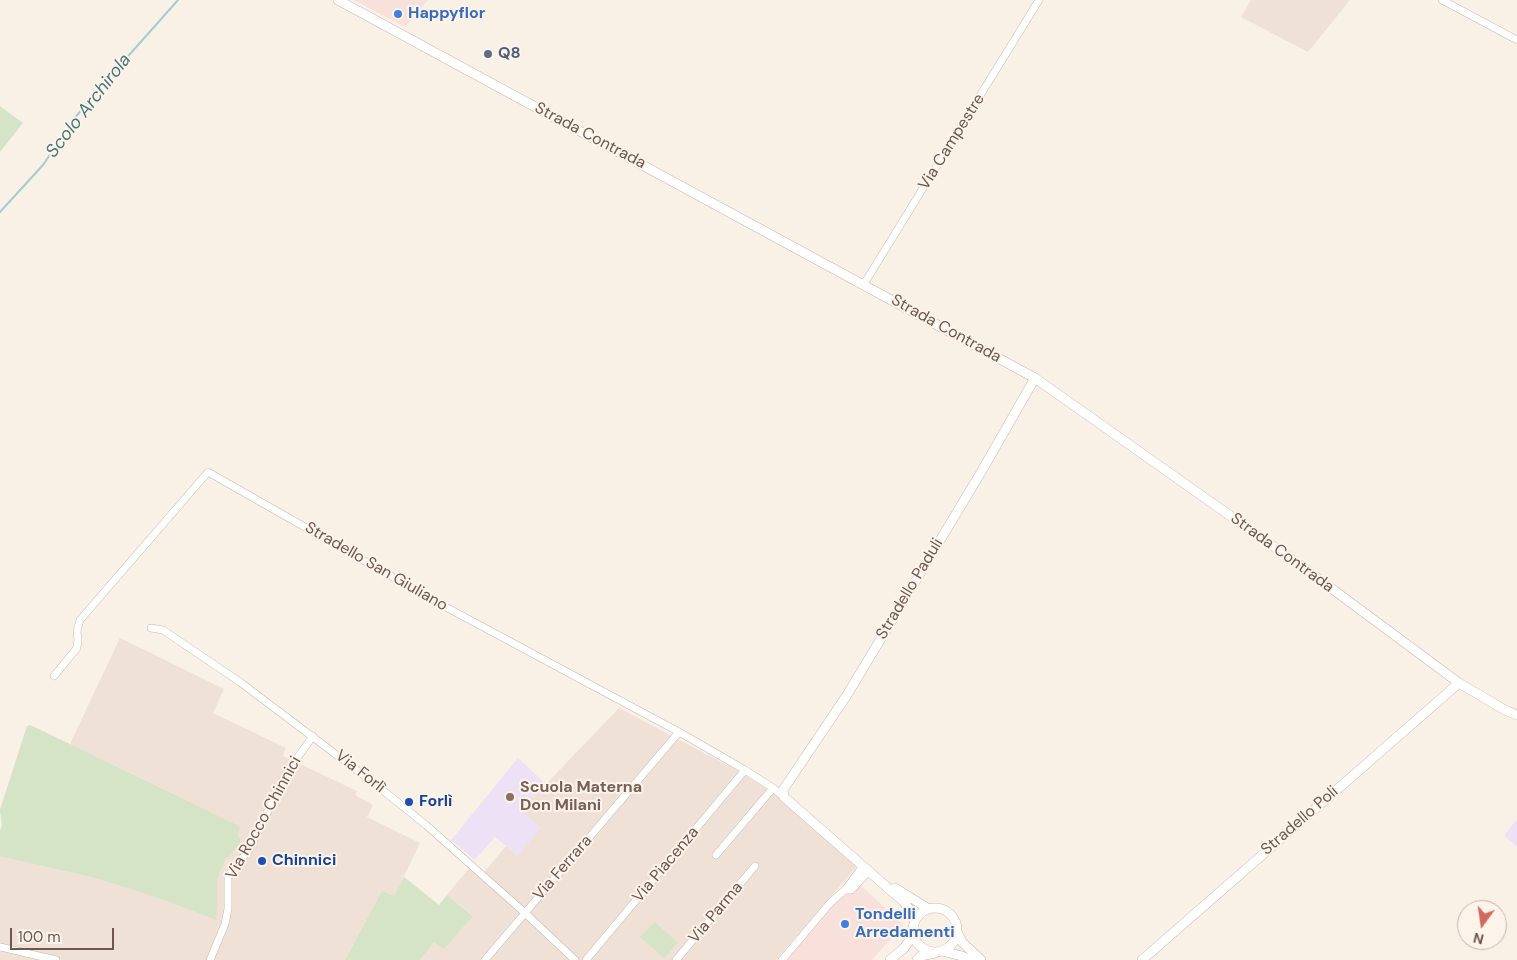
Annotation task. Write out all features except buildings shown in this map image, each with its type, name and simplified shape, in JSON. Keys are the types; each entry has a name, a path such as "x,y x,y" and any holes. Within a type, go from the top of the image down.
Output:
{"street":[{"name":"Strada Contrada","path":"338,0 1035,378 1300,565 1459,683 1517,715"},
{"name":"Via Campestre","path":"864,284 1039,0"},
{"path":"1442,0 1517,40"},
{"name":"Stradello Paduli","path":"784,798 784,787 847,695 980,474 1035,378"},
{"name":"Stradello San Giuliano","path":"54,676 77,648 77,631 80,620 208,472 442,605 680,732 745,770 773,788 866,868 904,902 916,919"},
{"name":"Via Forlì","path":"151,628 162,630 172,636 240,682 405,807 525,912 576,960"},
{"name":"Stradello Poli","path":"1142,960 1459,683"},
{"name":"Via Ferrara","path":"485,960 680,732"},
{"name":"Via Rocco Chinnici","path":"210,960 225,924 228,909 228,877 249,850 287,772 313,736"},
{"name":"Via Piacenza","path":"586,960 745,770"},
{"path":"716,855 773,788"},
{"name":"Via Parma","path":"676,960 756,866"},
{"path":"782,960 831,902 866,868"},
{"name":"Stradello San Giuliano","path":"877,878 929,909"},
{"path":"970,960 962,956 940,951 928,951 922,948 916,941 914,934 916,919 929,909 937,908 948,912 955,921 957,932 962,942 981,960"},
{"path":"917,960 921,956 940,951 952,944 957,932"},
{"path":"890,960 904,948 914,934"},
{"path":"0,947 56,960"}],"shaded area":[{"name":"Happyflor","path":"354,0 428,0 405,27"},
{"path":"1251,0 1350,0 1308,52 1241,17"},
{"path":"120,638 224,689 213,713 286,748 283,756 357,791 355,795 373,805 367,817 420,843 394,897 382,892 345,960 0,960 0,831 2,825 0,810 27,726 32,726 70,744"},
{"path":"619,708 740,772 776,795 857,866 776,960 420,960 435,941 444,949 473,915 447,895 469,868 480,877 506,846 518,856 521,810"},
{"name":"Scuola Materna Don Milani","path":"518,758 546,784 521,810 541,828 518,856 495,837 475,860 451,840"},
{"path":"1517,819 1517,847 1504,836"},
{"path":"854,879 903,925 872,960 785,960"}],"green space":[{"path":"0,106 23,123 0,152"},
{"path":"30,725 239,826 237,834 240,844 225,860 217,879 216,920 162,899 96,878 0,856 0,831 2,825 0,810 27,726"},
{"path":"404,877 439,905 447,895 473,916 444,949 434,942 420,960 345,960 382,891 394,896"},
{"path":"655,922 678,943 664,958 640,937"}],"waterway":[{"name":"Scolo Archirola","path":"0,212 43,165 74,119 98,90 178,0"}],"place":[{"name":"Happyflor","path":"398,14"},
{"name":"Q8","path":"488,54"},
{"name":"Scuola Materna Don Milani","path":"510,797"},
{"name":"Forlì","path":"409,802"},
{"name":"Chinnici","path":"262,861"},
{"name":"Tondelli Arredamenti","path":"845,924"}]}
